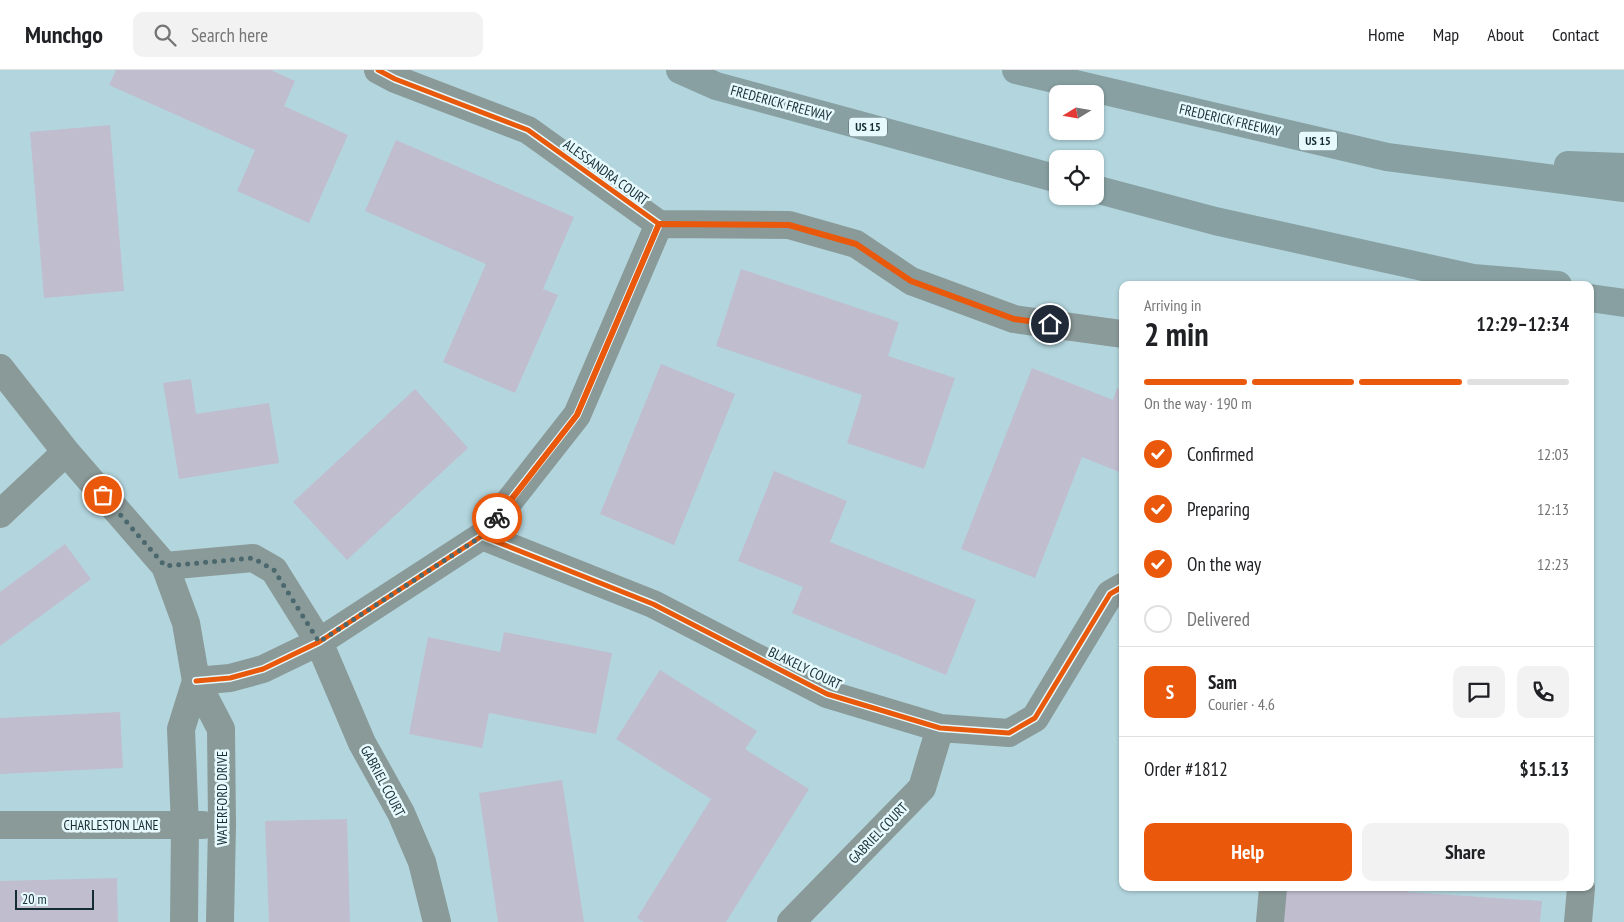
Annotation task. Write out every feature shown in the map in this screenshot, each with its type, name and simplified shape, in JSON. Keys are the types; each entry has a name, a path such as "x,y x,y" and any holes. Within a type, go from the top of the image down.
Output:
{"highway":[{"name":"FREDERICK FREEWAY","path":"680,70 716,86 1049,176"},
{"name":"FREDERICK FREEWAY","path":"1016,70 1387,157 1624,188"},
{"path":"1387,157 1624,167"},
{"path":"1104,191 1215,221 1491,281"},
{"path":"1473,278 1509,281"},
{"path":"1594,288 1624,291"},
{"path":"1594,299 1624,303"}],"street":[{"name":"ALESSANDRA COURT","path":"378,70 395,79 528,130 659,224"},
{"path":"196,681 230,678 263,669 319,642 482,536 577,415 659,224 789,225 856,244 911,281 1014,319 1119,334"},
{"name":"WATERFORD DRIVE","path":"0,368 66,452 165,566 186,623 196,681 221,729 220,922"},
{"path":"0,514 66,452"},
{"name":"BLAKELY COURT","path":"482,536 653,604 828,694 940,728 1009,734 1035,718 1110,594 1119,589"},
{"path":"165,566 253,558 274,570 319,642"},
{"name":"GABRIEL COURT","path":"319,642 362,743 401,813 422,862 437,922"},
{"name":"WATERFORD DRIVE","path":"184,922 185,826 182,729 196,681"},
{"name":"GABRIEL COURT","path":"791,922 922,788 940,728"},
{"name":"CHARLESTON LANE","path":"0,825 222,825"},
{"path":"1270,922 1273,891"},
{"path":"1578,922 1581,891"}],"building":[{"path":"116,70 271,70 295,81 284,106 348,135 309,223 237,191 255,150 109,85"},
{"path":"110,125 124,291 44,298 30,132"},
{"path":"396,140 574,217 543,289 558,295 515,393 443,362 486,264 365,211"},
{"path":"741,269 899,322 888,356 955,378 924,469 847,443 862,395 716,346"},
{"path":"661,364 735,394 674,545 600,514"},
{"path":"1032,368 1113,400 1117,388 1119,389 1119,472 1082,457 1035,578 961,549"},
{"path":"191,379 196,414 269,403 279,463 179,479 163,383"},
{"path":"415,389 468,448 347,560 293,502"},
{"path":"774,471 847,501 830,542 976,600 946,675 792,613 803,587 738,561"},
{"path":"65,544 91,579 0,646 0,592"},
{"path":"504,632 612,653 596,734 489,713 482,748 409,734 428,637 500,652"},
{"path":"660,670 757,731 745,749 809,789 726,922 644,922 637,918 711,799 616,739"},
{"path":"120,712 123,768 0,774 0,718"},
{"path":"562,780 584,922 498,922 479,793"},
{"path":"347,819 350,922 269,922 265,821"},
{"path":"117,878 118,922 0,922 0,881"},
{"path":"1284,891 1407,891 1542,901 1540,922 1281,922"}],"cycle path":[{"path":"196,681 230,678 263,669 319,642 482,536 577,415 659,224 528,130 395,79 378,70"},
{"path":"482,536 653,604 827,694 940,728 1009,733 1035,718 1110,594 1119,589"}],"way so far":[{"path":"103,495 165,566 253,558 274,570 319,642 482,536 497,518"}],"route":[{"path":"497,518 577,415 659,224 789,225 856,244 911,281 1014,319 1050,324"}]}
